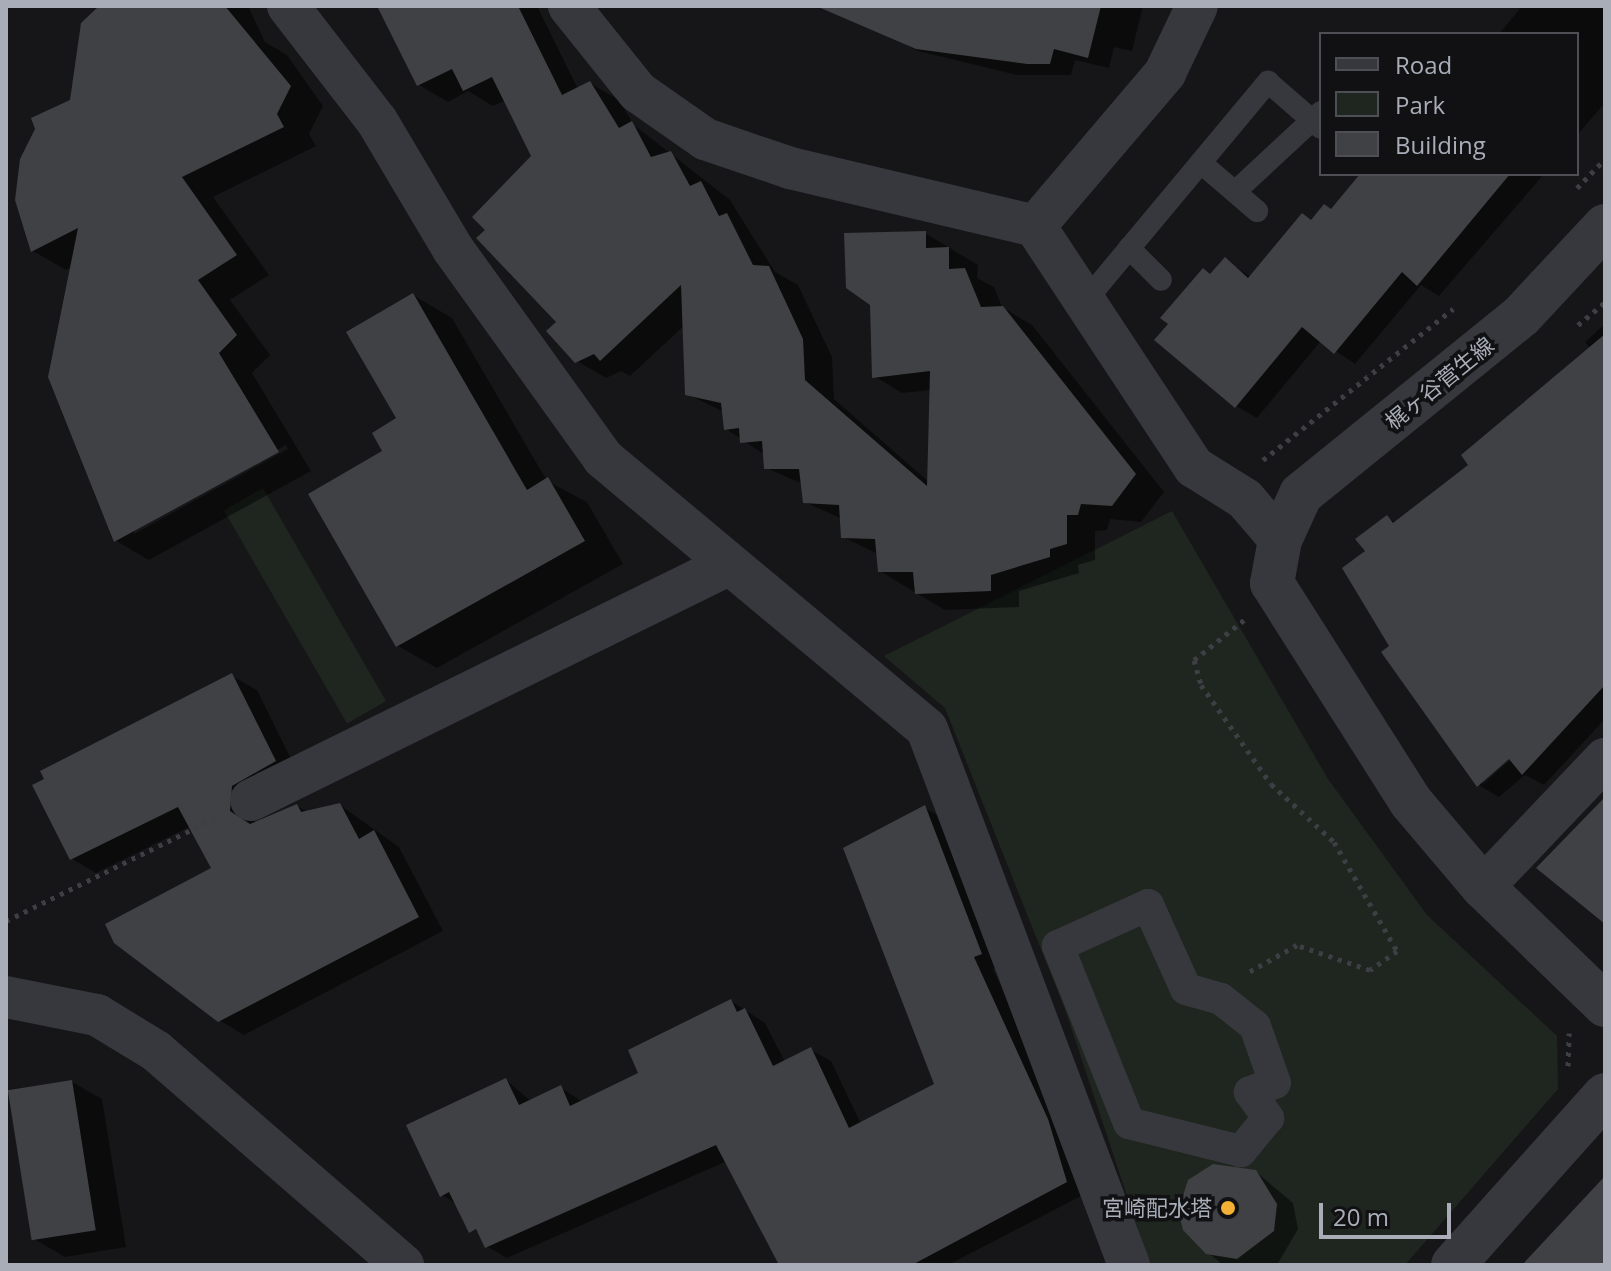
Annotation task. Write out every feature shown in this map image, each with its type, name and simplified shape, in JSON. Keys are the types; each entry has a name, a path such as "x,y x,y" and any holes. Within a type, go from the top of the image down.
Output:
{"street":[{"path":"288,6 377,121 453,249 603,458 927,729 1129,1265"},
{"path":"569,6 638,92 705,139 790,168 1035,226 1087,299 1194,467 1245,499 1280,540"},
{"path":"1035,226 1165,73 1197,6"},
{"name":"梶ヶ谷菅生線","path":"1598,247 1521,316 1301,494 1280,540 1272,583 1411,802 1483,887 1605,1005"},
{"path":"251,800 728,565"},
{"path":"1483,887 1605,759"},
{"path":"1148,905 1186,989 1208,995 1255,1026 1275,1083 1250,1092 1268,1118 1241,1151 1129,1123 1058,946 1148,905"},
{"path":"6,997 97,1015 156,1051 403,1265"},
{"path":"1453,1265 1586,1088"}],"lane":[{"path":"1087,299 1268,82 1319,120 1237,190"},
{"path":"1201,163 1237,190 1257,211"},
{"path":"1129,248 1161,280"}],"path":[{"path":"1572,194 1605,159"},
{"path":"1571,331 1605,302"},
{"path":"1245,499 1250,470 1458,304"},
{"path":"1208,995 1297,945 1370,970 1397,951 1334,842 1271,784 1201,685 1194,660 1254,614"},
{"path":"6,921 251,800"},
{"path":"1562,1020 1571,1037 1586,1088"}],"green space":[{"path":"263,488 386,701 347,724 224,510"},
{"path":"1172,511 1328,779 1427,915 1557,1036 1558,1089 1405,1265 1150,1265 1066,1012 945,708 884,656"}],"building":[{"path":"99,6 225,6 291,86 277,114 284,127 182,177 237,255 198,280 237,335 219,353 279,452 114,542 48,377 78,228 31,252 15,200 20,159 35,129 31,118 70,100 81,23"},
{"path":"377,6 518,6 562,95 590,81 619,128 632,121 651,157 671,151 690,186 701,181 719,216 727,213 753,265 769,266 803,339 805,380 927,486 930,371 872,378 870,305 846,288 844,233 926,231 926,248 949,247 949,269 965,268 981,307 1003,306 1136,474 1112,506 1081,504 1078,515 1067,515 1067,544 1050,549 1050,557 991,575 991,591 915,594 913,572 878,572 875,539 841,538 839,505 803,503 799,469 764,469 762,441 740,443 739,428 724,430 721,403 685,395 681,285 600,361 594,354 575,363 546,331 556,322 476,238 485,230 472,217 531,156 492,77 463,91 452,69 417,86"},
{"path":"816,6 1101,6 1088,58 1054,49 1050,64 1027,64 916,49"},
{"path":"1358,176 1508,176 1417,286 1402,272 1334,354 1302,327 1235,408 1154,340 1168,324 1160,318 1203,268 1210,274 1225,257 1248,278 1302,213 1311,220 1324,204 1331,209"},
{"path":"413,293 527,490 548,477 585,541 396,647 308,494 382,451 372,433 396,418 346,332"},
{"path":"1605,334 1605,685 1522,775 1509,759 1477,787 1381,652 1389,646 1342,568 1365,551 1355,539 1387,515 1393,523 1468,465 1461,455"},
{"path":"232,673 276,761 232,786 230,811 250,824 297,804 301,812 340,803 359,839 374,830 419,917 218,1022 114,943 105,924 211,868 178,807 70,860 32,785 44,779 40,771"},
{"path":"1605,797 1605,924 1536,868"},
{"path":"925,805 982,954 974,957 1048,1119 1067,1182 912,1265 779,1265 716,1145 485,1248 476,1229 469,1233 449,1192 440,1197 406,1125 506,1078 519,1105 561,1085 570,1106 638,1073 628,1050 731,999 737,1012 745,1008 773,1066 811,1047 849,1128 934,1084 843,848"},
{"path":"72,1080 96,1230 32,1240 8,1090"},
{"name":"宮崎配水塔","path":"1213,1164 1256,1170 1277,1204 1274,1231 1237,1259 1206,1254 1183,1230 1178,1211 1188,1180"},
{"path":"1605,1176 1605,1265 1522,1265"}],"place":[{"name":"宮崎配水塔","path":"1228,1208"}]}
